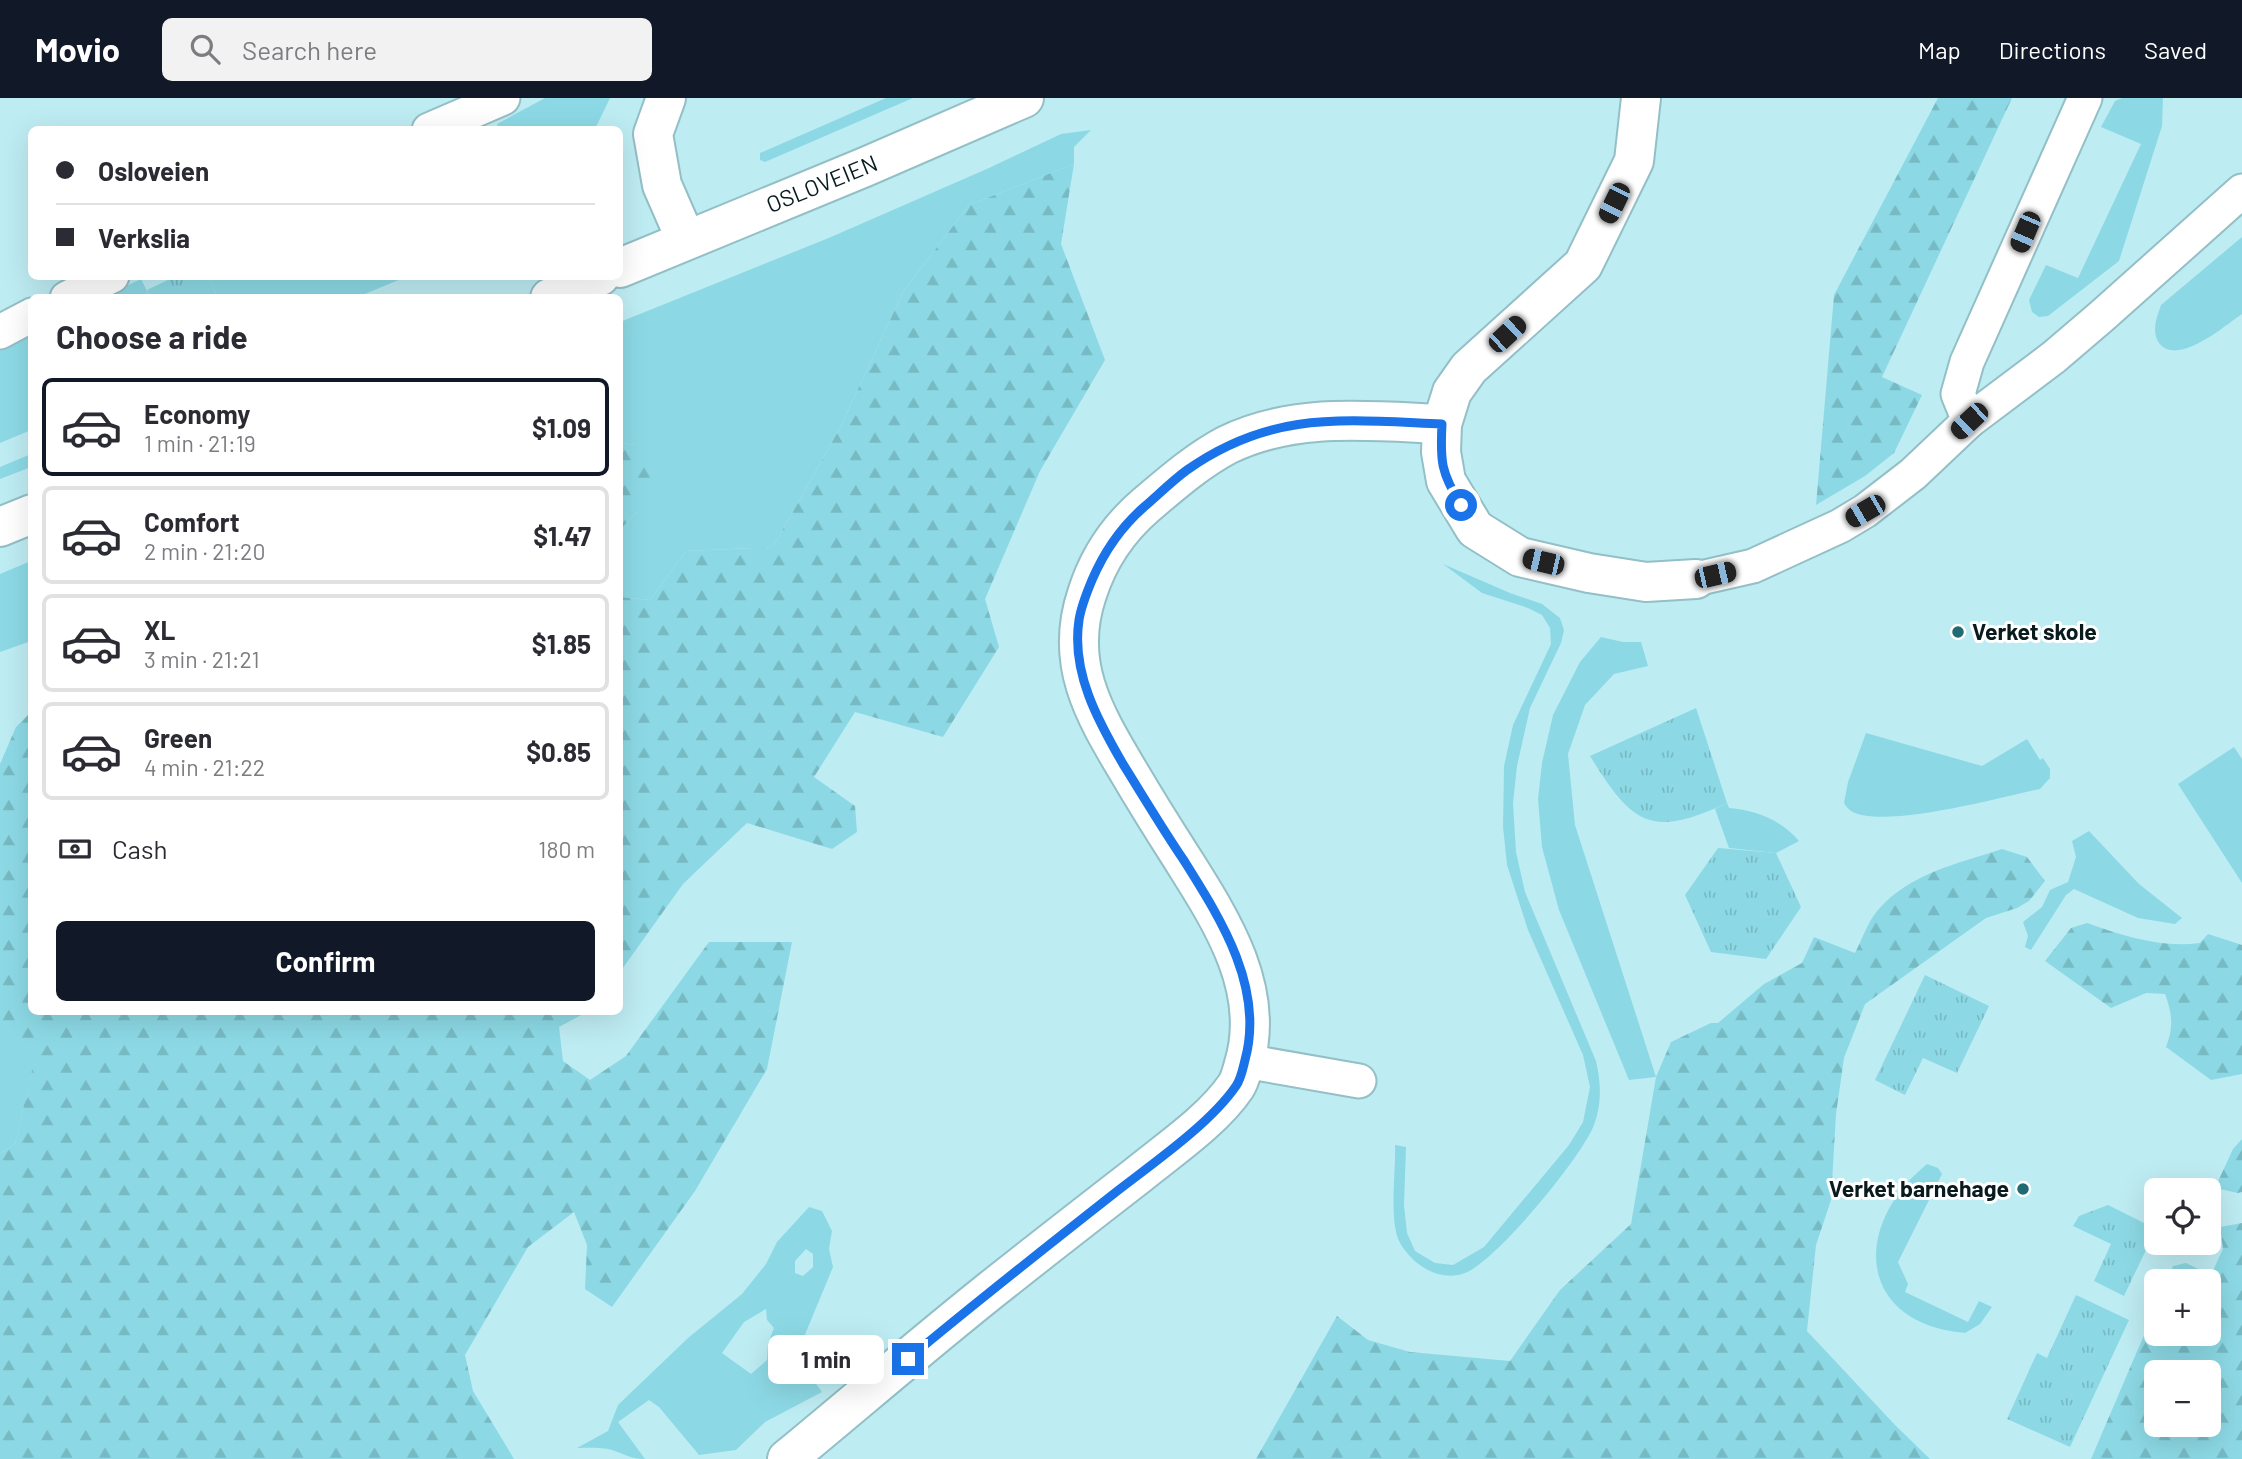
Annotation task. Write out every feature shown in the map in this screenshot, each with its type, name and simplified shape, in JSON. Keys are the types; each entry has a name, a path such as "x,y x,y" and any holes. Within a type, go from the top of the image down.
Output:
{"street":[{"path":"666,98 653,134 662,185 686,240"},
{"name":"OSLOVEIEN","path":"623,267 1024,98"},
{"path":"1641,98 1634,161 1584,265 1469,368 1452,392 1442,424 1441,452 1446,481 1475,529 1520,557 1589,573 1646,582 1696,579"},
{"path":"559,294 591,280"},
{"path":"787,1459 989,1292 1180,1142 1237,1084 1245,1061 1251,1026 1250,1005 1239,961 1194,876 1098,721 1084,680 1078,650 1079,619 1103,554 1133,516 1185,471 1223,447 1253,434 1282,426 1320,421 1376,420 1442,424"},
{"path":"0,527 28,516"}],"lane":[{"path":"438,126 503,98"},
{"path":"1969,421 1958,394 1968,362 2085,98"},
{"path":"1696,579 1753,565 1840,526 1865,511 1913,474 1969,421 2054,357 2242,191"},
{"path":"74,294 104,280"},
{"path":"0,332 28,317"},
{"path":"1245,1061 1359,1081"}],"green space":[{"path":"545,98 610,98 596,126 497,124"},
{"path":"886,98 913,98 765,162 760,160 760,153"},
{"path":"1938,98 2012,98 1882,377 1922,395 1894,453 1865,476 1816,505 1834,295"},
{"path":"2122,98 2163,98 2162,126 2119,261 2048,316 2039,317 2032,312 2029,300 2046,265 2078,278 2141,144 2101,127 2115,101"},
{"path":"1091,130 1074,147 1074,164 969,205 903,292 841,426 773,547 686,551 650,600 623,597 623,527 637,512 637,445 623,443 623,321 831,237 1061,134"},
{"path":"1074,164 1061,244 1105,360 1040,471 985,599 999,647 943,737 855,712 814,777 855,806 857,832 832,849 747,823 683,884 623,968 623,597 650,600 686,551 773,547 841,426 903,292 969,205"},
{"path":"2242,237 2242,314 2189,348 2167,349 2159,343 2155,334 2161,305"},
{"path":"142,280 148,294 110,294"},
{"path":"168,280 209,280 216,294 149,294 147,290"},
{"path":"209,280 399,280 365,294 216,294"},
{"path":"28,332 28,431 0,443 0,346"},
{"path":"623,443 637,445 657,461 637,512 623,527"},
{"path":"28,455 28,468 0,479 0,467"},
{"path":"28,562 28,642 0,652 0,574"},
{"path":"1443,564 1542,604 1560,618 1564,630 1561,643 1530,708 1517,766 1513,803 1516,852 1525,892 1596,1061 1600,1093 1594,1125 1556,1183 1497,1249 1479,1265 1455,1275 1436,1273 1418,1264 1399,1241 1394,1221 1395,1145 1406,1147 1404,1205 1407,1233 1415,1251 1435,1263 1453,1265 1484,1247 1569,1145 1583,1122 1590,1087 1583,1055 1528,930 1507,865 1503,827 1504,766 1513,725 1551,644 1550,628 1542,615 1482,593"},
{"path":"1601,637 1623,642 1641,642 1648,666 1614,674 1585,705 1568,754 1575,825 1656,1077 1629,1080 1559,910 1542,847 1538,799 1542,763 1553,715 1580,662"},
{"path":"1696,708 1727,803 1679,820 1661,822 1645,818 1618,797 1590,756"},
{"path":"28,715 28,1015 581,1015 559,1027 563,1061 590,1080 626,1056 709,942 792,942 767,1069 695,1191 612,1307 585,1289 587,1245 574,1212 528,1247 465,1355 473,1391 514,1459 0,1459 0,1154 15,1144 38,1044 0,1043 0,764 16,727"},
{"path":"1866,733 1982,766 2027,739 2040,760 2043,758 2050,769 2050,778 2040,789 1943,810 1889,817 1867,816 1851,811 1844,803 1848,782"},
{"path":"2234,747 2242,759 2242,883 2178,784"},
{"path":"1727,803 1729,808 1749,811 1776,822 1799,841 1776,853 1729,848 1715,809"},
{"path":"2089,831 2139,884 2182,918 2175,924 2138,918 2074,889 2066,895 2031,950 2025,947 2028,936 2023,922 2042,907 2050,890 2068,882 2076,857 2072,841"},
{"path":"1718,848 1776,853 1801,907 1766,959 1711,952 1685,895"},
{"path":"2002,849 2027,857 2045,881 2029,901 1986,918 1865,1004 1844,1058 1836,1114 1831,1200 1816,1245 1807,1331 1930,1459 1256,1459 1337,1316 1368,1340 1410,1352 1510,1361 1560,1290 1631,1224 1656,1077 1671,1042 1711,1023 1718,1023 1764,984 1802,963 1814,937 1855,953 1874,914 1905,887 1935,871"},
{"path":"2087,923 2156,942 2200,943 2208,934 2242,945 2242,1074 2211,1080 2166,1047 2171,1020 2165,994 2146,993 2111,1008 2045,961 2071,928"},
{"path":"1925,975 1989,1006 1957,1073 1923,1058 1905,1095 1875,1080"},
{"path":"0,1043 39,1043 15,1144 0,1154"},
{"path":"2242,1139 2242,1192 2238,1193 2221,1189 2220,1178 2233,1149"},
{"path":"1927,1164 1938,1168 1942,1174 1898,1262 1908,1284 1905,1292 1968,1322 1979,1301 1992,1307 1980,1324 1965,1333 1929,1325 1903,1311 1885,1291 1877,1268 1877,1242 1886,1215 1903,1188"},
{"path":"2108,1205 2144,1223 2144,1254 2124,1296 2094,1281 2111,1244 2073,1226 2079,1216"},
{"path":"809,1207 822,1211 832,1231 829,1249 833,1267 799,1349 801,1371 814,1381 822,1392 765,1422 736,1450 699,1455 659,1407 649,1400 618,1422 645,1459 608,1449 577,1448 608,1431 618,1405 688,1338 742,1294 766,1264 777,1242","holes":["806,1249 813,1254 813,1267 803,1276 795,1273 795,1261","766,1309 767,1320 774,1328 768,1343 767,1360 751,1374 722,1353 744,1322"]},
{"path":"2242,1223 2242,1459 2091,1459 2144,1335 2144,1346 2221,1346 2221,1269 2214,1269 2223,1249 2221,1227"},
{"path":"2186,1263 2198,1269 2172,1269 2173,1266"},
{"path":"2076,1295 2129,1320 2070,1447 2007,1419 2037,1353 2047,1358"}],"place":[{"name":"Verket skole","path":"1958,632"},
{"name":"Verket barnehage","path":"2023,1189"}],"route":[{"path":"908,1359 1180,1142 1237,1084 1245,1061 1251,1026 1250,1005 1239,961 1194,876 1098,721 1084,680 1078,650 1079,619 1103,554 1133,516 1185,471 1223,447 1253,434 1282,426 1320,421 1376,420 1442,424 1441,452 1446,481 1461,505"}]}
